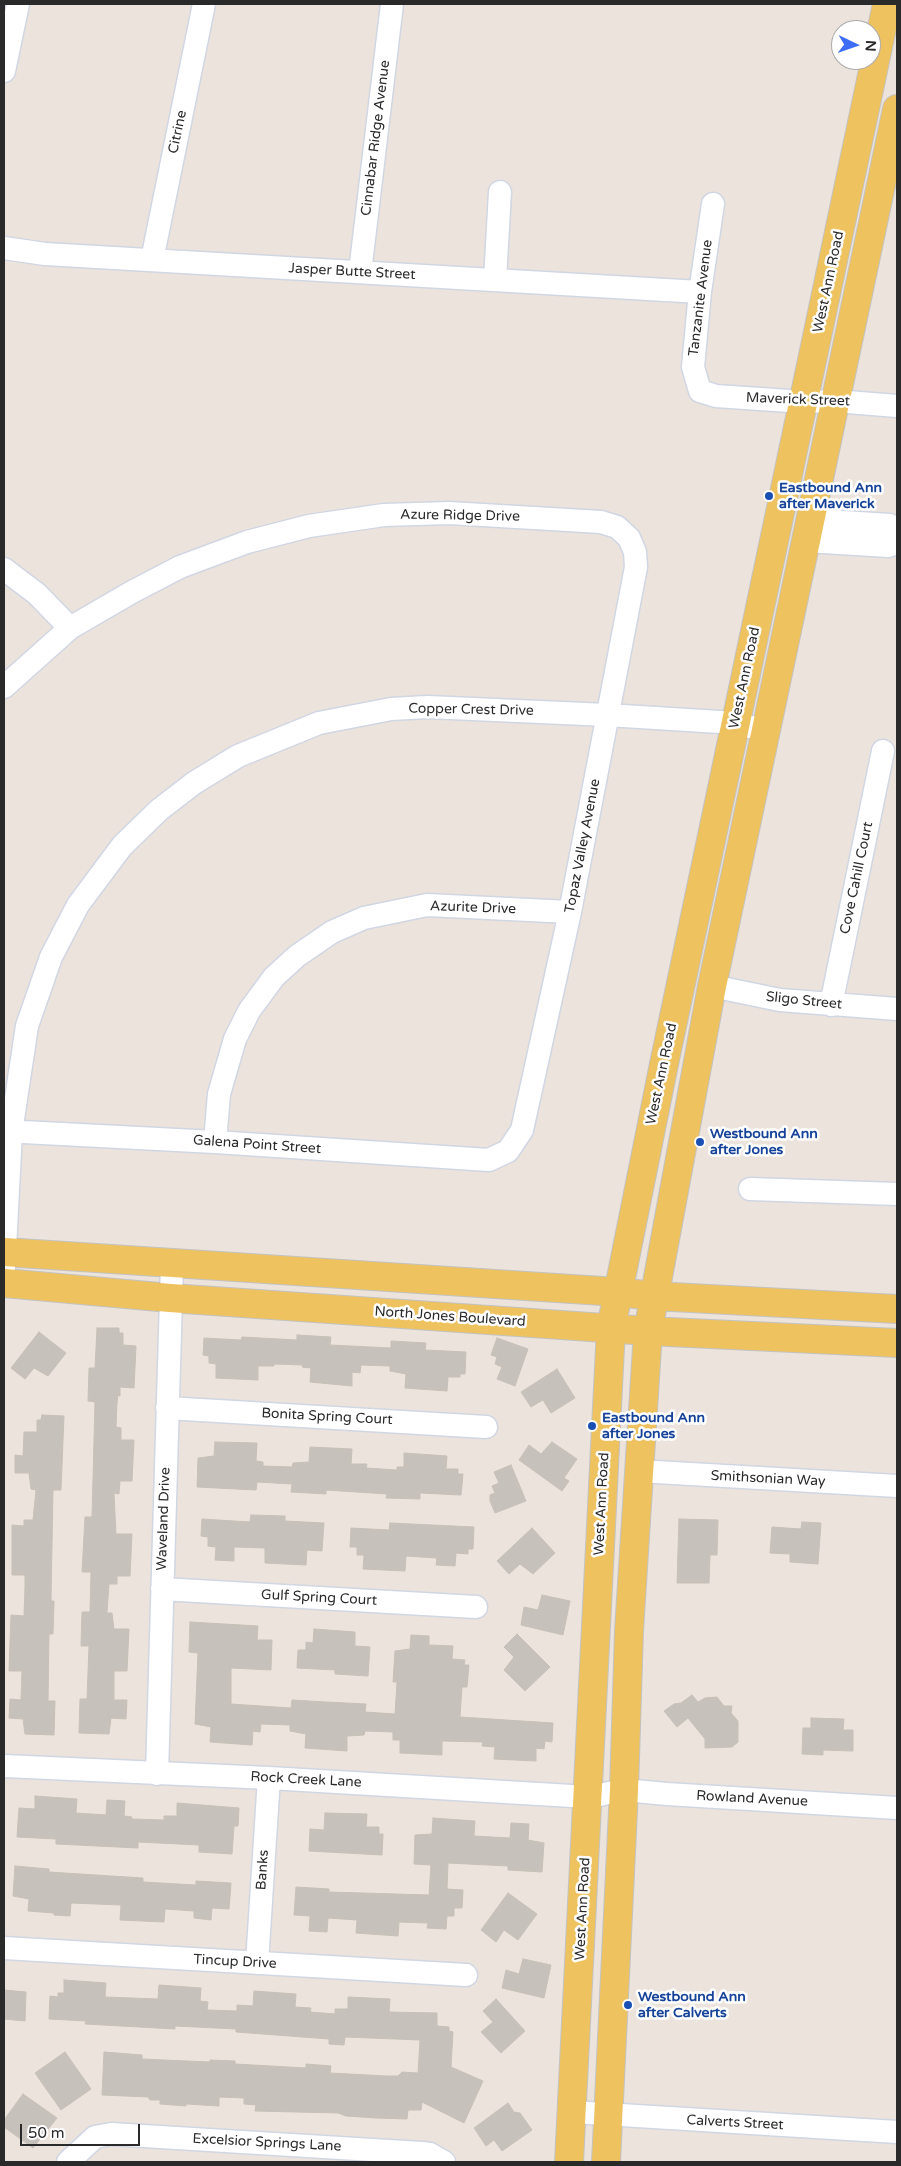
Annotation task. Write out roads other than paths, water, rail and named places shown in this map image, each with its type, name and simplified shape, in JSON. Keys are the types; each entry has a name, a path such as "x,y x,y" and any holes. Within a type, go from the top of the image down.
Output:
{"main road":[{"name":"West Ann Road","path":"606,2162 609,2115 607,1793 598,1563 612,1328 701,890 887,4"},
{"name":"West Ann Road","path":"569,2162 572,2112 607,1793 629,1631 648,1331 653,1296 712,986 897,109"},
{"path":"701,890 707,947 703,964 704,974 705,979 712,986"},
{"path":"4,1258 172,1264 618,1292 653,1296 897,1309"},
{"name":"North Jones Boulevard","path":"4,1283 170,1298 648,1331 897,1343"}],"street":[{"path":"4,71 18,4"},
{"name":"Citrine","path":"152,260 204,4"},
{"name":"Cinnabar Ridge Avenue","path":"360,272 392,4"},
{"path":"495,280 500,192"},
{"name":"Tanzanite Avenue","path":"700,391 693,367 700,292 713,204"},
{"name":"Jasper Butte Street","path":"4,248 45,254 700,292"},
{"name":"Maverick Street","path":"700,391 716,396 804,402 835,401 897,406"},
{"name":"Azure Ridge Drive","path":"4,687 70,628 132,592 180,567 247,542 309,526 384,515 448,513 601,522 617,527 629,538"},
{"path":"808,530 870,534 890,525 897,529"},
{"path":"870,534 889,546 897,542"},
{"name":"Topaz Valley Avenue","path":"508,1150 522,1130 570,912 636,567 635,552 629,538"},
{"path":"4,569 37,594 70,628"},
{"name":"Copper Crest Drive","path":"4,1258 7,1132 27,1026 50,957 78,905 122,846 159,810 194,783 238,756 319,723 391,710 428,707 607,715 736,723 766,731"},
{"name":"Cove Cahill Court","path":"830,1005 883,751"},
{"name":"Azurite Drive","path":"214,1142 219,1094 234,1039 249,1011 274,977 285,966 332,932 364,918 428,905 570,912"},
{"name":"Sligo Street","path":"712,986 780,1000 897,1009"},
{"name":"Galena Point Street","path":"7,1132 214,1142 489,1160 508,1150"},
{"path":"750,1189 897,1194"},
{"name":"Waveland Drive","path":"157,1774 172,1264"},
{"name":"Bonita Spring Court","path":"167,1408 486,1427"},
{"name":"Smithsonian Way","path":"638,1471 897,1486"},
{"name":"Gulf Spring Court","path":"162,1589 476,1608"},
{"name":"Rock Creek Lane","path":"4,1766 607,1793"},
{"name":"Banks","path":"257,1963 270,1778"},
{"name":"Rowland Avenue","path":"607,1793 897,1808"},
{"name":"Tincup Drive","path":"4,1948 466,1975"},
{"name":"Calverts Street","path":"572,2112 897,2132"},
{"name":"Excelsior Springs Lane","path":"68,2162 94,2137 111,2134 422,2153 430,2154 444,2162"}],"place":[{"name":"Eastbound Ann after Maverick","path":"769,496"},
{"name":"Westbound Ann after Jones","path":"700,1142"},
{"name":"Eastbound Ann after Jones","path":"592,1426"},
{"name":"Westbound Ann after Calverts","path":"628,2005"}]}
